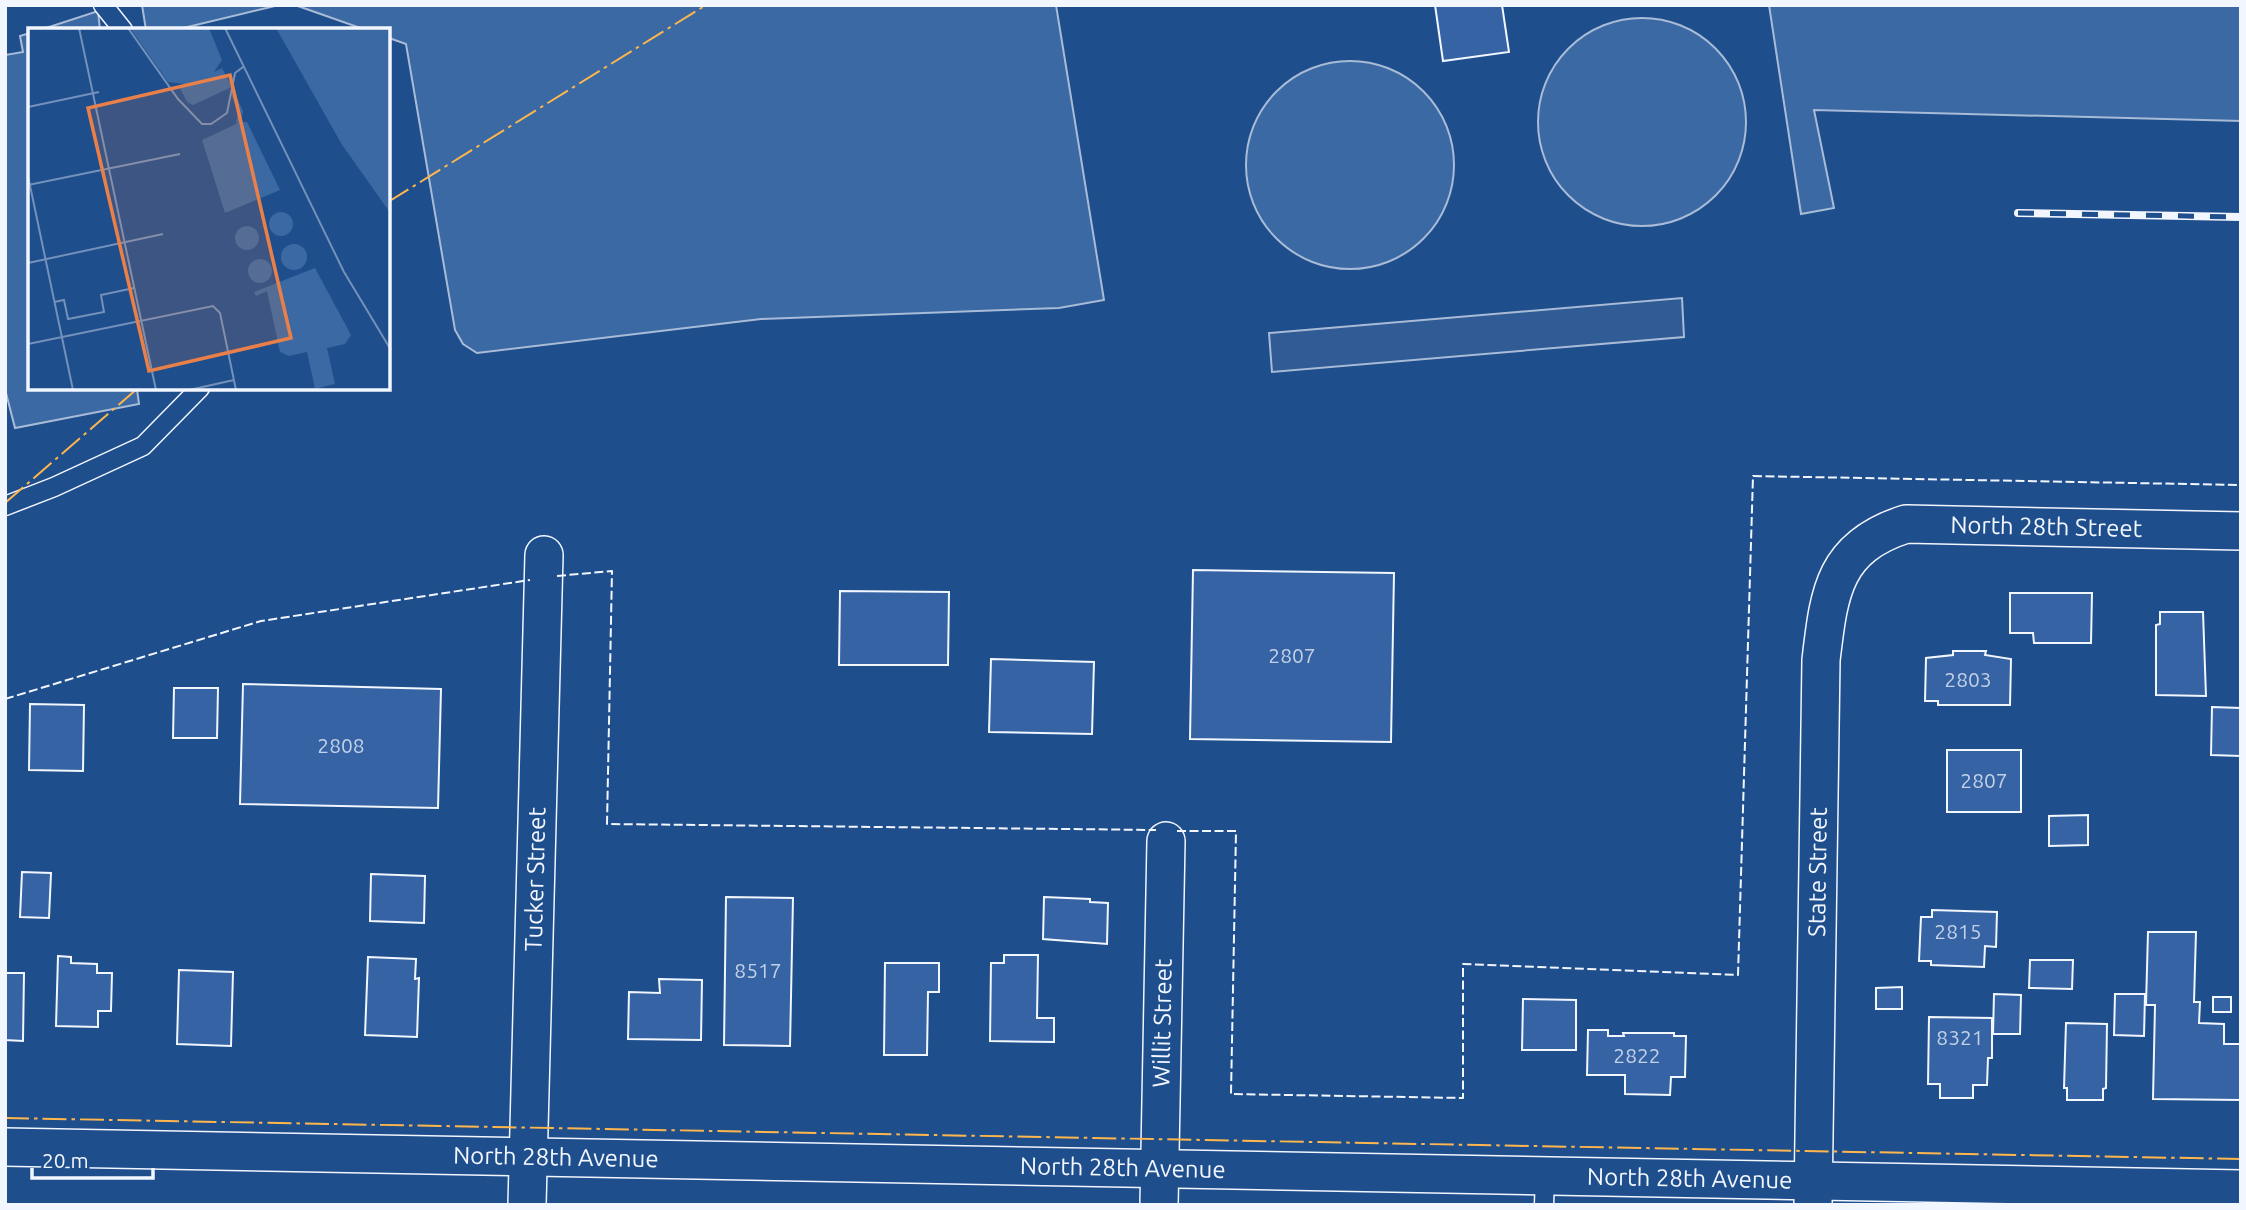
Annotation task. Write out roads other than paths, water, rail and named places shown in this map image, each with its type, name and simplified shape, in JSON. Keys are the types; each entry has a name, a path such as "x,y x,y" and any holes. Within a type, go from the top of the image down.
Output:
{"street":[{"name":"North 28th Street","path":"1857,549 1879,533 1906,524 2241,531"},
{"name":"State Street","path":"1813,1192 1821,660 1828,600 1840,570 1857,549"},
{"name":"Tucker Street","path":"527,1205 544,555"},
{"name":"Willit Street","path":"1159,1205 1166,841"},
{"name":"North 28th Avenue","path":"5,1147 1160,1169 1545,1190 1813,1192 2241,1189"}],"lane":[{"path":"103,5 121,28"},
{"path":"5,506 54,488 144,446 198,390"}],"railway":[{"path":"2018,213 2241,217"}]}
